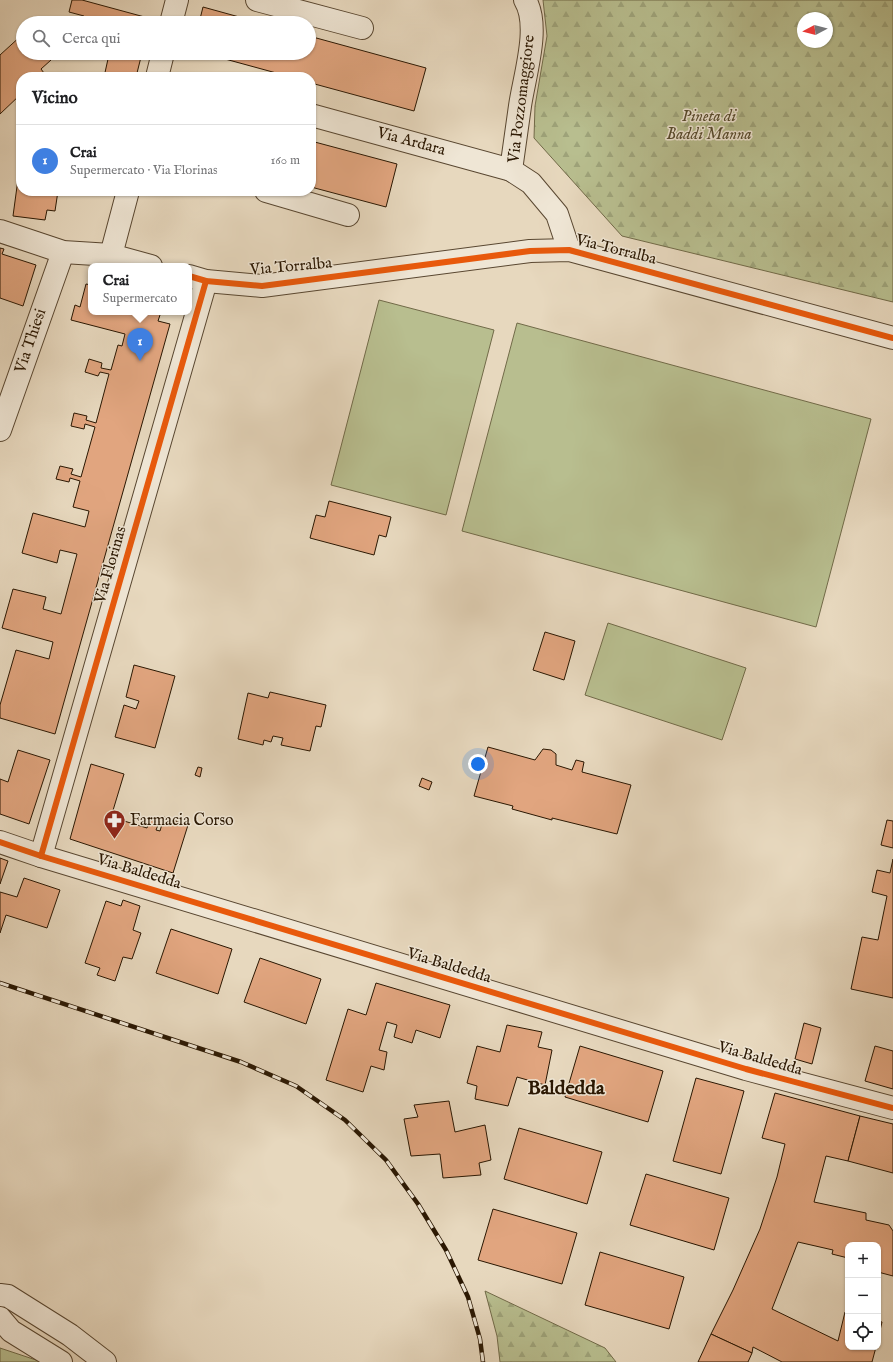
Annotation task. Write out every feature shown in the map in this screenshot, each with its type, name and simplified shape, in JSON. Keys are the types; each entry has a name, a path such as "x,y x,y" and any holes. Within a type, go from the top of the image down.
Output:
{"street":[{"path":"173,16 177,0"},
{"path":"257,0 362,28"},
{"name":"Via Pozzomaggiore","path":"526,0 530,7 532,40 520,105 512,170 531,184 558,214 569,250"},
{"name":"Via Ardara","path":"316,116 512,170"},
{"path":"112,255 127,196"},
{"path":"283,196 348,215"},
{"path":"0,230 63,252 112,255 140,263"},
{"name":"Via Torralba","path":"198,279 262,286 530,251 569,250 893,338"},
{"name":"Via Thiesi","path":"0,430 63,252"},
{"name":"Via Florinas","path":"192,301 198,279"},
{"name":"Via Florinas","path":"41,856 188,315"},
{"name":"Via Baldedda","path":"0,842 41,856 746,1069 893,1108"},
{"path":"6,1291 70,1335 105,1362"},
{"path":"0,1318 11,1331 61,1362"}],"green space":[{"name":"Pineta di Baddi Manna","path":"543,0 893,0 893,302 622,236 534,138 535,106 547,36"},
{"path":"379,300 494,330 446,515 331,485"},
{"path":"517,323 871,419 816,627 462,531"},
{"path":"608,623 746,668 722,740 585,695"},
{"path":"485,1291 605,1348 616,1362 500,1362 497,1336"},
{"path":"0,1348 42,1362 0,1362"}],"building":[{"path":"72,0 82,0 141,16 84,16 69,12"},
{"path":"203,7 236,16 201,16"},
{"path":"316,38 426,68 414,111 316,84 316,72 273,72 229,60 316,60"},
{"path":"16,40 16,60 51,60 41,69 43,72 16,72 16,99 0,114 0,55"},
{"path":"108,60 140,60 137,72 105,72"},
{"path":"316,142 397,164 386,207 316,188"},
{"path":"16,194 16,196 57,196 55,211 47,210 45,220 13,216"},
{"path":"0,248 4,249 2,254 36,265 23,306 0,298"},
{"path":"86,284 88,284 88,315 160,315 158,321 170,324 55,734 0,718 0,705 16,650 49,659 53,642 2,628 13,589 46,597 43,609 61,614 77,554 60,550 57,563 22,553 33,513 85,527 89,511 73,507 80,481 70,478 69,482 56,479 60,466 73,469 71,474 81,477 95,427 85,424 84,429 71,426 74,413 87,416 86,420 96,423 109,374 100,372 98,376 85,372 89,359 102,363 101,368 111,370 118,345 122,346 125,334 71,320 75,305 80,307"},
{"path":"329,501 391,517 386,537 379,535 374,555 310,538 316,515 325,517"},
{"path":"545,632 575,641 564,680 533,670"},
{"path":"134,665 175,676 155,748 115,737 124,705 136,709 139,701 126,697"},
{"path":"270,692 326,705 321,727 316,726 310,751 281,745 283,738 273,736 271,742 264,740 263,745 238,739 248,693 268,698"},
{"path":"488,747 535,760 543,749 551,750 556,754 556,765 572,770 576,760 584,762 582,772 631,785 617,834 552,818 552,820 512,809 513,806 474,796"},
{"path":"18,750 50,760 29,824 0,814 0,779 8,782"},
{"path":"91,764 124,774 111,817 147,828 150,817 160,820 156,830 160,831 164,817 188,825 173,873 70,839"},
{"path":"198,767 202,768 200,777 195,775"},
{"path":"422,778 432,782 429,790 419,786"},
{"path":"887,820 893,821 893,848 881,845"},
{"path":"0,858 8,861 0,884"},
{"path":"893,859 893,998 851,989 862,937 878,940 887,896 872,892 877,870 890,873"},
{"path":"24,878 60,890 47,928 6,915 0,933 0,892 17,897"},
{"path":"123,900 140,906 133,930 141,933 132,959 123,957 115,981 97,975 100,968 85,963 106,901 121,906"},
{"path":"171,929 232,949 218,994 156,973"},
{"path":"260,958 321,979 306,1024 244,1002"},
{"path":"376,983 450,1005 440,1038 416,1030 412,1043 394,1037 397,1025 387,1022 379,1050 387,1052 384,1070 371,1066 363,1092 326,1080 348,1009 366,1015"},
{"path":"804,1023 821,1028 812,1064 795,1059"},
{"path":"507,1025 542,1032 538,1047 552,1050 545,1085 517,1077 508,1106 475,1099 477,1086 467,1083 477,1046 500,1052"},
{"path":"580,1046 663,1071 648,1122 565,1097"},
{"path":"875,1046 893,1051 893,1089 865,1081"},
{"path":"696,1078 744,1091 721,1174 673,1161"},
{"path":"775,1093 860,1116 848,1161 826,1156 814,1202 866,1213 866,1220 889,1225 893,1231 893,1276 881,1273 881,1242 845,1242 845,1257 832,1254 833,1250 798,1242 772,1309 838,1341 845,1312 845,1350 875,1350 872,1362 782,1362 753,1347 752,1353 711,1334 733,1290 760,1229 777,1177 785,1144 762,1138"},
{"path":"449,1101 455,1132 485,1125 491,1160 479,1163 481,1175 443,1178 440,1154 411,1156 404,1119 418,1117 414,1105"},
{"path":"860,1116 893,1124 893,1173 848,1161"},
{"path":"519,1128 602,1152 587,1204 504,1179"},
{"path":"646,1174 729,1198 714,1250 630,1225"},
{"path":"493,1209 577,1233 562,1284 478,1260"},
{"path":"600,1252 684,1277 669,1329 585,1305"},
{"path":"711,1334 752,1353 748,1362 698,1362"}],"railway":[{"path":"0,983 241,1062 296,1086 345,1120 386,1160 418,1204 446,1250 468,1297 480,1339 483,1362"}],"cycle path":[{"path":"192,277 206,281 262,286 530,251 569,250 893,338"},
{"path":"41,856 206,281"},
{"path":"0,842 41,856 746,1069 893,1108"}],"place":[{"name":"Crai","path":"140,361"},
{"name":"Farmacia Corso","path":"114,840"}],"district":[{"name":"Baldedda","path":"566,1088"}]}
